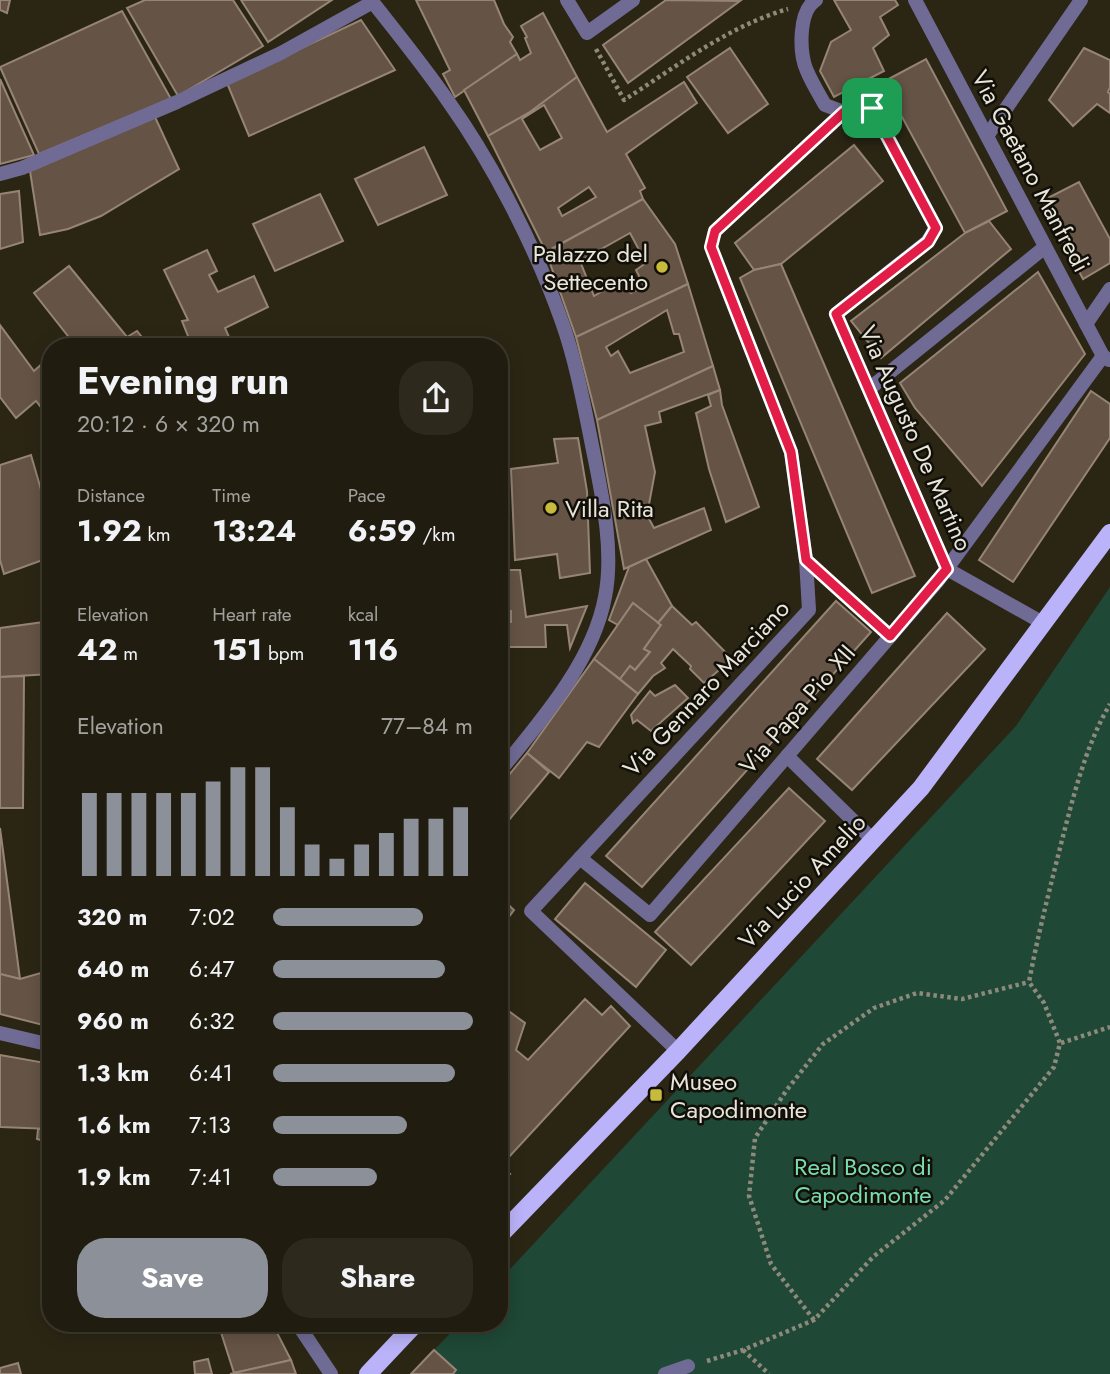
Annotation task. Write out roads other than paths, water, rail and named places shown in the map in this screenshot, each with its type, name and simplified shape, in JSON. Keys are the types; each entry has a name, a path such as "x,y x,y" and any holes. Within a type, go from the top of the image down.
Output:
{"main road":[{"name":"Via Lucio Amelio","path":"508,1228 678,1051 921,788 1110,533"},
{"path":"368,1374 408,1332"}],"street":[{"path":"567,0 587,33 634,0"},
{"path":"806,147 844,112 825,106 805,69 801,27 811,3 816,0"},
{"name":"Via Gaetano Manfredi","path":"915,0 1106,359"},
{"path":"987,136 1080,0"},
{"path":"0,174 22,168 177,102 281,53 372,1 450,102 503,191 537,260 562,324 601,489 609,563 605,598 593,636 552,705 508,761"},
{"name":"Via Augusto De Martino","path":"844,112 872,108 936,228 928,242 836,314 947,569 1043,623"},
{"path":"869,389 1045,247"},
{"name":"Via Gennaro Marciano","path":"678,1051 531,911 809,610 806,560 791,452 719,268"},
{"path":"1086,324 1110,289"},
{"name":"Via Papa Pio XII","path":"580,858 650,915 947,569 1106,359"},
{"path":"787,756 873,840"},
{"path":"0,1033 42,1043"},
{"path":"303,1332 331,1374"},
{"path":"665,1374 688,1366"}],"place":[{"name":"Palazzo del Settecento","path":"662,267"},
{"name":"Villa Rita","path":"551,508"},
{"name":"Museo Capodimonte","path":"656,1095"}],"park label":[{"name":"Real Bosco di Capodimonte","path":"863,1180"}]}
